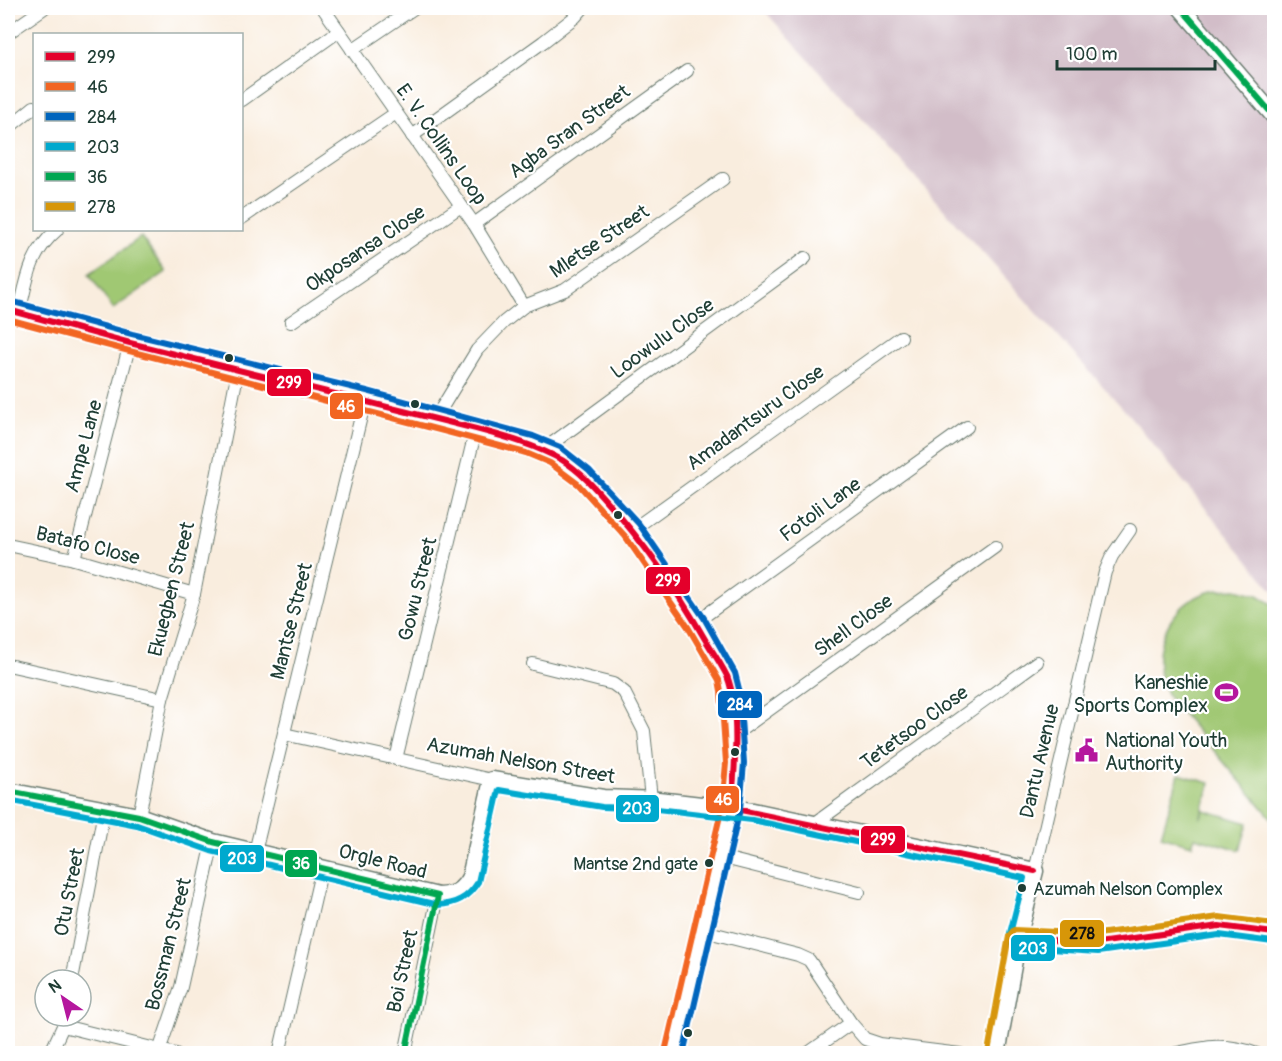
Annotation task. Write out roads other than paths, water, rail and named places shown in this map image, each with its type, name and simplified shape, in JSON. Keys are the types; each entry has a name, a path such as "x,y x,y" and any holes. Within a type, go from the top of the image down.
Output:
{"street":[{"path":"8,33 27,12 44,8"},
{"name":"E. V. Collins Loop","path":"323,8 474,224 524,306"},
{"path":"352,50 414,8"},
{"path":"412,136 543,42 583,8"},
{"path":"1181,8 1275,116"},
{"path":"243,99 339,31"},
{"name":"Agba Sran Street","path":"474,224 687,71"},
{"path":"8,128 33,109"},
{"path":"243,217 396,113"},
{"name":"Mletse Street","path":"435,419 477,350 504,322 524,306 566,290 723,179"},
{"name":"Okposansa Close","path":"291,322 461,207"},
{"path":"56,231 45,240 31,262 13,312 130,344 365,400 476,429 543,450 563,461 588,480 632,530 696,622 727,677 732,697 735,776 731,808 674,1053"},
{"name":"Loowulu Close","path":"543,450 805,258"},
{"name":"Amadantsuru Close","path":"632,530 901,336"},
{"name":"Ampe Lane","path":"74,559 130,344"},
{"name":"Ekuegben Street","path":"139,816 162,699 194,594 238,370"},
{"name":"Mantse Street","path":"255,852 365,400"},
{"name":"Fotoli Lane","path":"696,622 967,427"},
{"name":"Gowu Street","path":"396,759 476,429"},
{"name":"Dantu Avenue","path":"997,1053 1018,938 1105,572 1112,556 1130,530"},
{"name":"Batafo Close","path":"8,545 74,559 194,594"},
{"name":"Shell Close","path":"734,735 995,547"},
{"name":"Tetetsoo Close","path":"814,824 1037,662"},
{"path":"533,664 613,684 622,690 645,736 651,799"},
{"path":"8,665 162,699"},
{"name":"Azumah Nelson Street","path":"284,734 492,780 603,798 651,799 731,808 1035,871"},
{"name":"Orgle Road","path":"8,790 104,811 139,816 213,842 438,896 456,894 470,877 492,780"},
{"name":"Otu Street","path":"74,968 104,811"},
{"name":"Bossman Street","path":"158,1051 181,987 213,842"},
{"path":"720,858 859,892"},
{"path":"279,1053 322,868"},
{"name":"Boi Street","path":"405,1053 438,896"},
{"path":"1018,938 1098,944 1219,926 1275,933"},
{"path":"704,931 798,955 809,960 851,1023 865,1039 874,1043 960,1053"},
{"path":"807,1053 851,1023"},
{"path":"50,1053 61,1028"},
{"path":"86,1028 158,1051 176,1053"},
{"path":"1173,1053 1213,1046 1257,1053"}],"place":[{"name":"Kaneshie Sports Complex","path":"1226,693"},
{"name":"National Youth Authority","path":"1087,751"},
{"name":"Mantse 2nd gate","path":"709,863"},
{"name":"Azumah Nelson Complex","path":"1022,888"}]}
